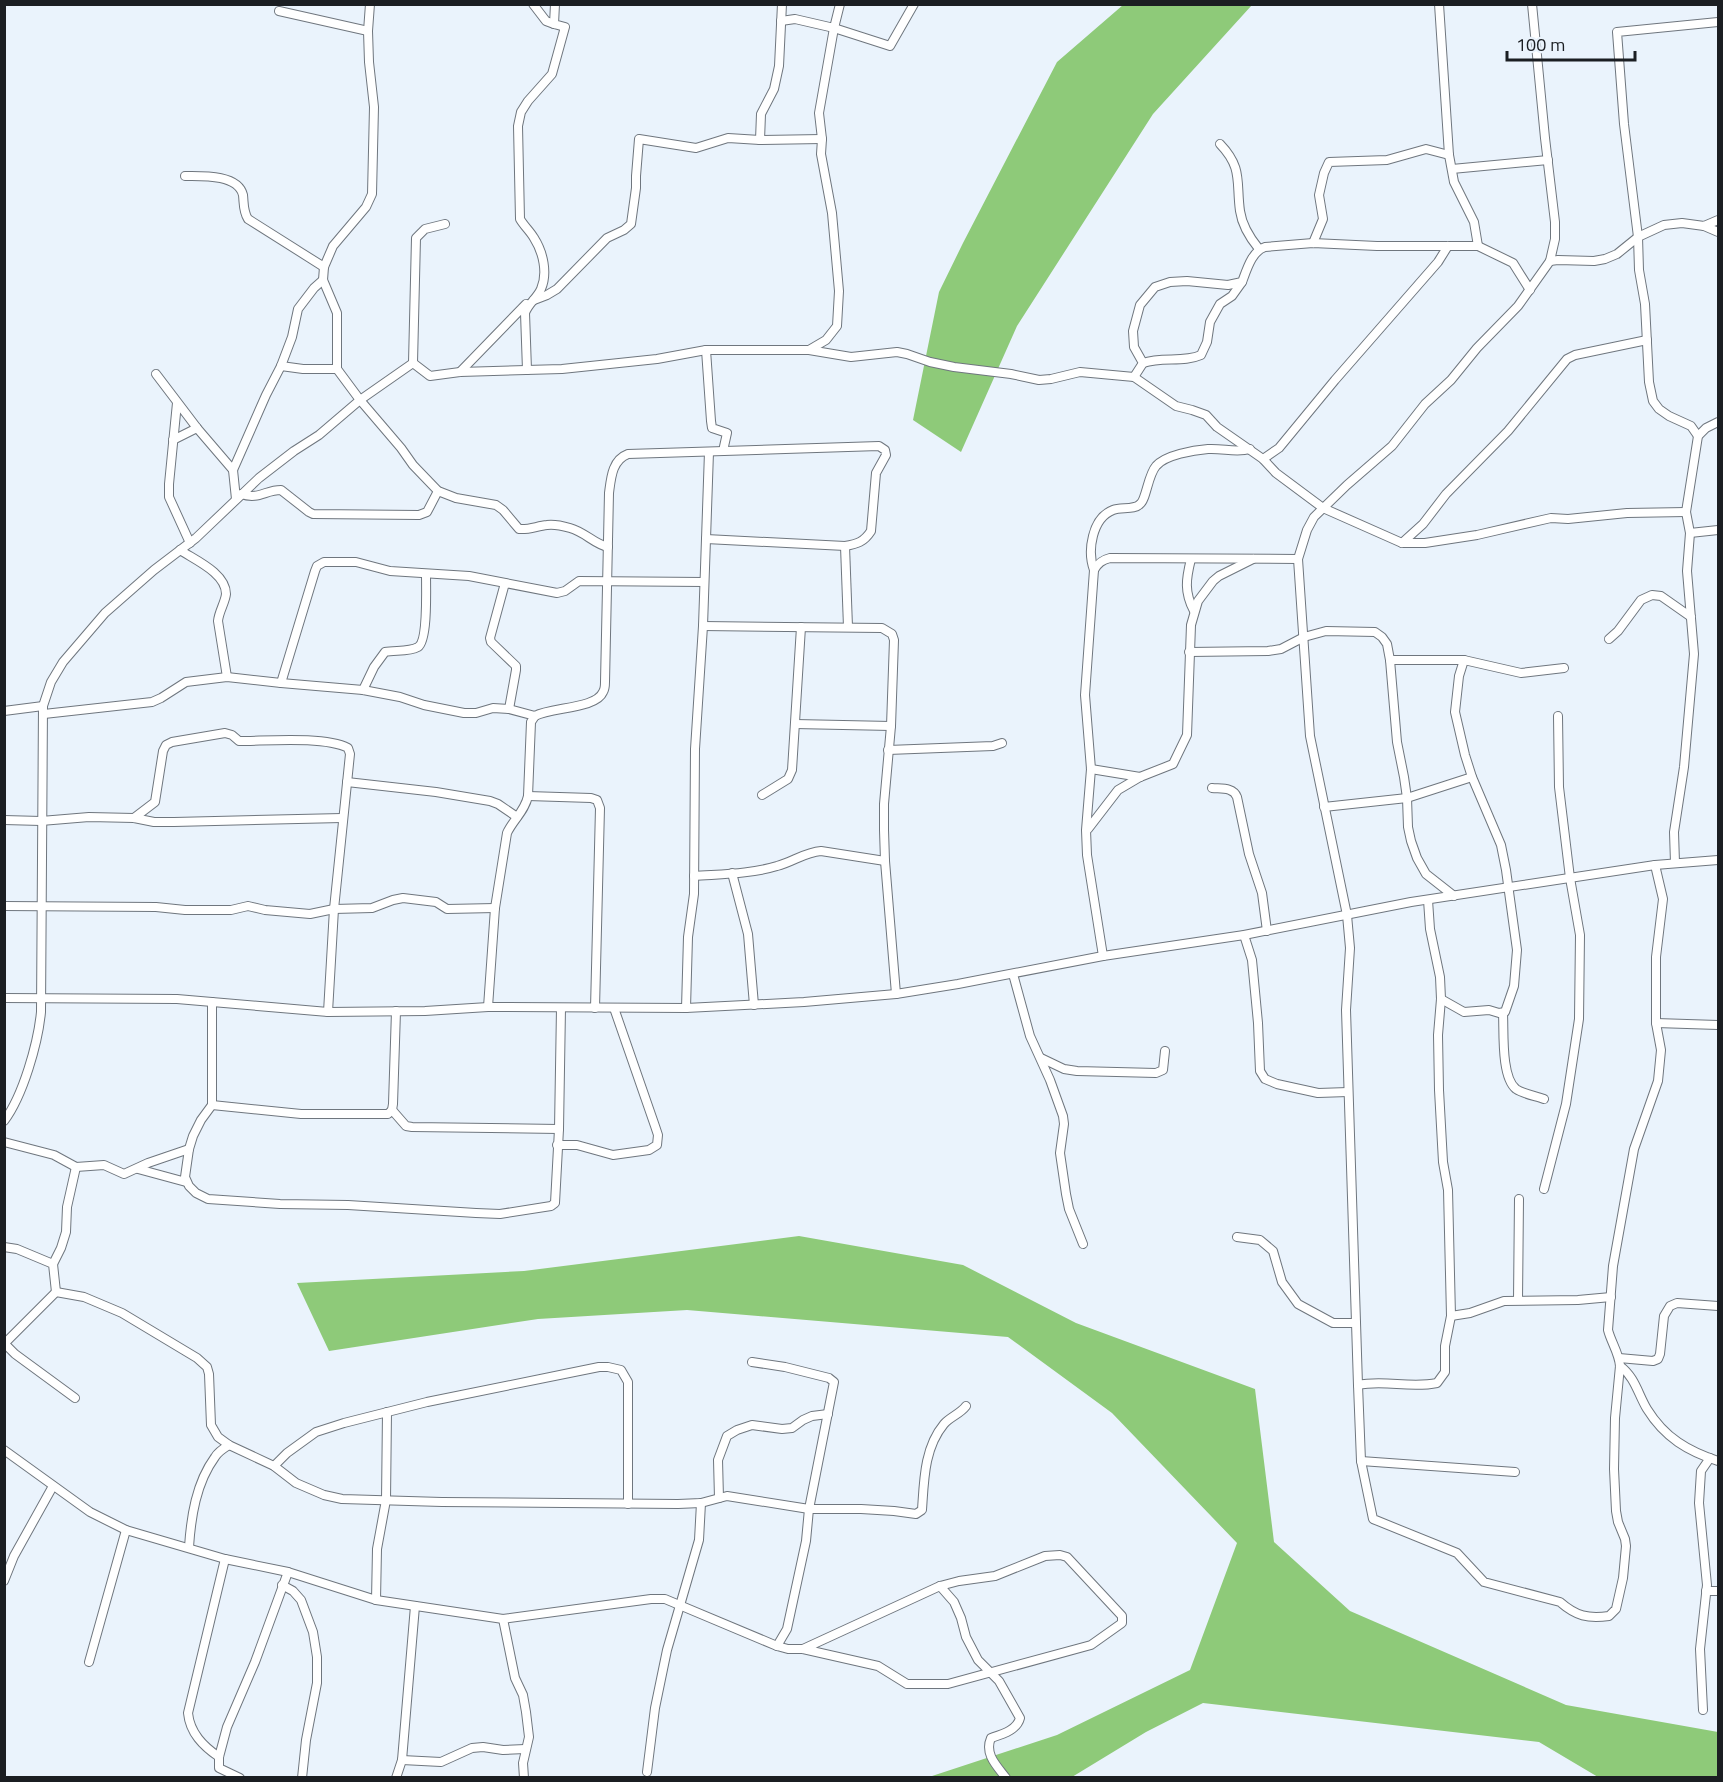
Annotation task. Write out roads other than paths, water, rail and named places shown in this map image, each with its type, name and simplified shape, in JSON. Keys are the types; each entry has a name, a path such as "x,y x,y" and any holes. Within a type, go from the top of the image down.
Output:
{"street":[{"path":"370,4 368,31 374,107 372,194 366,207 333,246 324,267 323,280 337,313 337,369 413,465 438,491 456,498 496,505 519,529 525,530 551,524 572,528 589,536 597,544 608,547"},
{"path":"527,370 525,313 540,290 544,263 534,237 520,219 518,126 521,112 528,101 552,74 565,27 546,21 534,4"},
{"path":"554,24 555,4"},
{"path":"760,140 761,114 774,89 779,66 782,4"},
{"path":"809,350 826,340 837,326 839,291 832,213 821,154 819,113 840,4"},
{"path":"781,21 795,19 834,28 890,46 914,4"},
{"path":"1439,4 1449,155 1454,182 1474,222 1478,246"},
{"path":"1532,4 1555,222 1555,239 1550,261 1518,306 1477,348 1451,380 1425,404 1392,446 1314,517 1307,530 1298,560 1310,736 1347,915 1350,959 1346,1010 1348,1092 1361,1461 1373,1519 1457,1553 1484,1582 1560,1602 1569,1610 1592,1618 1609,1616 1616,1609 1623,1578 1626,1546 1616,1511 1614,1469 1615,1418 1620,1362"},
{"path":"279,11 368,31"},
{"path":"1698,435 1691,426 1659,409 1653,401 1649,382 1645,304 1639,270 1638,237 1624,124 1617,32 1719,22"},
{"path":"534,300 557,289 607,238 631,224 639,139 696,148 728,138 822,139"},
{"path":"1220,144 1228,153 1238,175 1240,212 1249,237 1259,249"},
{"path":"1313,243 1323,219 1319,195 1329,162 1387,160 1426,149 1449,155"},
{"path":"1452,169 1548,160"},
{"path":"185,176 216,177 234,184 240,188 248,219 324,267"},
{"path":"1704,226 1719,220"},
{"path":"1550,261 1605,259 1617,254 1638,237 1664,225 1682,223 1704,226 1719,232"},
{"path":"414,363 416,238 425,229 445,224"},
{"path":"1259,249 1313,243 1377,246 1478,246 1513,263 1530,290"},
{"path":"1263,459 1279,448 1438,262 1448,246"},
{"path":"1134,377 1143,363 1151,360 1195,358 1201,355 1207,342 1210,322 1220,304 1232,296 1242,282 1259,249"},
{"path":"233,470 261,405 281,366 292,337 298,309 323,280"},
{"path":"1143,363 1134,347 1133,331 1140,305 1155,286 1187,281 1228,285 1242,282"},
{"path":"460,372 540,290"},
{"path":"1402,543 1423,524 1446,494 1508,431 1567,360 1575,355 1647,340"},
{"path":"706,350 712,428 727,433 723,451"},
{"path":"414,363 430,376 460,372 562,369 657,359 706,350 809,350 851,357 897,352 954,367 1039,380 1051,380 1080,372 1134,377 1176,406 1206,415 1217,427 1250,449 1276,473 1323,508 1402,543 1425,543 1477,536 1551,518 1686,512"},
{"path":"4,1121 10,1113 29,1067 39,1032 44,710 51,682 76,645 105,613 189,543 259,478 319,435 360,400 414,363"},
{"path":"281,366 303,369 337,369"},
{"path":"156,374 197,429 233,470 239,497"},
{"path":"177,403 169,497 189,543"},
{"path":"1675,864 1674,832 1684,767 1694,654 1687,572 1690,533 1686,512 1698,435 1719,422"},
{"path":"173,440 197,429"},
{"path":"488,1007 495,908 507,833 526,805 528,796 531,722 542,712 588,703 603,692 610,480 613,470 622,457 628,454 879,446 885,450 885,455 876,473 871,531 858,544 845,546 706,539"},
{"path":"1103,956 1087,855 1086,830 1091,769 1085,695 1094,570 1091,563 1092,536 1101,517 1114,510 1139,506 1148,480 1157,465 1171,456 1207,449 1241,451 1250,449"},
{"path":"686,1008 688,937 694,894 695,749 703,626 709,452"},
{"path":"239,497 257,497 274,490 281,490 313,514 419,516 427,512 438,491"},
{"path":"1690,533 1719,530"},
{"path":"845,546 848,627"},
{"path":"180,550 218,575 224,583 226,596 218,614 218,621 227,677"},
{"path":"1094,570 1103,560 1110,558 1298,560"},
{"path":"1191,558 1185,580 1188,601 1194,611"},
{"path":"1086,830 1118,790 1140,777 1173,764 1187,735 1194,611 1198,601 1213,581 1254,559"},
{"path":"281,683 306,597 318,566 324,562 356,562 390,571 469,576 557,593 565,591 579,581 704,582"},
{"path":"363,690 374,668 386,652 415,648 422,643 426,628 426,574"},
{"path":"505,583 489,638 516,666 508,709"},
{"path":"1609,639 1641,600 1652,595 1661,596 1691,617"},
{"path":"703,626 882,628 892,634 894,640 891,726 884,804 885,861 896,994"},
{"path":"762,795 783,783 791,775 801,627"},
{"path":"1190,652 1281,649 1304,637 1326,631 1375,632 1382,637 1387,644 1390,660 1397,742 1407,798 1408,827 1417,858 1426,874 1454,896"},
{"path":"1390,660 1464,660 1521,673 1564,668"},
{"path":"1464,660 1459,676 1455,712 1472,777 1501,844 1517,950 1514,986 1503,1014 1505,1064 1508,1077 1516,1089 1544,1099"},
{"path":"4,711 152,702 186,682 227,677 363,690 464,713 476,713 493,708 508,709 535,716"},
{"path":"1544,1189 1566,1104 1579,1019 1580,935 1570,878 1559,788 1558,716"},
{"path":"795,724 891,726"},
{"path":"134,818 155,802 161,759 166,745 188,739 225,734 232,735 239,741 321,741 339,744 350,750 334,909 328,1012"},
{"path":"888,750 993,746 1002,743"},
{"path":"1091,769 1140,777"},
{"path":"1324,807 1407,798 1472,777"},
{"path":"347,782 436,792 490,801 517,817"},
{"path":"1212,788 1231,790 1237,797 1249,854 1262,893 1267,931"},
{"path":"528,796 591,798 597,800 600,808 595,1008"},
{"path":"4,820 41,821 89,817 174,822 342,818"},
{"path":"693,876 779,866 812,852 821,851 885,861"},
{"path":"4,998 124,998 212,1002 328,1012 488,1007 686,1008 896,994 1103,956 1267,931 1428,900 1655,865 1719,860"},
{"path":"1655,865 1663,899 1656,957 1656,1023 1661,1050 1658,1082 1634,1149 1617,1234 1608,1330 1620,1362 1629,1372 1648,1410 1665,1434 1695,1453 1719,1461"},
{"path":"732,873 748,934 754,1005"},
{"path":"4,906 231,910 248,906 310,914 334,909 372,908 403,898 436,902 447,909 495,908"},
{"path":"1358,1385 1377,1381 1406,1385 1437,1383 1445,1372 1445,1346 1451,1316 1448,1190 1443,1162 1439,1090 1440,977 1430,929 1428,900"},
{"path":"1244,935 1252,960 1260,1071 1265,1079 1318,1093 1348,1092"},
{"path":"1014,974 1030,1036 1063,1116 1060,1153 1066,1194 1069,1209 1083,1244"},
{"path":"1441,999 1464,1012 1489,1010 1503,1014"},
{"path":"186,1182 189,1149 201,1120 212,1105 212,1002"},
{"path":"138,1169 186,1182 196,1193 208,1198 302,1205 348,1205 500,1214 553,1205 556,1200 559,1129 561,1008"},
{"path":"557,1145 577,1145 613,1155 649,1150 657,1145 656,1126 614,1008"},
{"path":"212,1105 301,1114 388,1114 393,1104 396,1011"},
{"path":"1656,1023 1719,1025"},
{"path":"1041,1058 1064,1069 1077,1071 1156,1073 1163,1070 1165,1051"},
{"path":"392,1110 406,1126 412,1127 559,1129"},
{"path":"4,1142 54,1155 76,1167 104,1165 124,1174 189,1149"},
{"path":"56,1292 53,1264 66,1232 67,1207 76,1167"},
{"path":"1518,1300 1519,1199"},
{"path":"1237,1238 1260,1240 1273,1251 1282,1282 1298,1304 1332,1323 1356,1323"},
{"path":"4,1247 53,1264"},
{"path":"56,1292 5,1344 15,1354 75,1398"},
{"path":"56,1292 84,1297 122,1313 197,1358 207,1367 209,1374 212,1425 218,1437 229,1445 274,1466 297,1483 324,1495 342,1499 678,1504 701,1503 728,1496 809,1509 861,1509 916,1514 922,1510 923,1481 934,1440 945,1422 962,1412 966,1406"},
{"path":"1451,1316 1470,1313 1504,1301 1611,1297"},
{"path":"1620,1362 1658,1359 1664,1316 1670,1306 1677,1303 1719,1306"},
{"path":"752,1362 785,1367 832,1380 834,1387 809,1509 806,1541 787,1629 777,1646"},
{"path":"274,1466 287,1453 316,1432 344,1423 438,1400 608,1367 621,1370 628,1382 628,1504"},
{"path":"376,1600 377,1548 386,1500 387,1412"},
{"path":"719,1498 718,1460 727,1436 752,1425 792,1428 812,1416 828,1414"},
{"path":"189,1547 192,1515 203,1478 215,1455 229,1445"},
{"path":"4,1450 90,1512 126,1530 225,1559 288,1572 376,1600 503,1619 665,1599 777,1646 803,1649 878,1666 908,1684 948,1684 1091,1645 1122,1623 1122,1616 1067,1557 1045,1556 995,1576 940,1586 803,1649"},
{"path":"1703,1710 1700,1649 1706,1591 1699,1503 1701,1470 1710,1458"},
{"path":"1361,1461 1515,1472"},
{"path":"4,1581 14,1556 53,1486"},
{"path":"647,1772 667,1650 699,1539 701,1503"},
{"path":"88,1662 126,1530"},
{"path":"4,1550 14,1556"},
{"path":"219,1757 203,1746 189,1721 188,1713 225,1559"},
{"path":"240,1778 219,1768 219,1757 227,1727 255,1662 288,1572"},
{"path":"282,1586 293,1591 301,1600 313,1632 317,1657 317,1683 306,1740 302,1778"},
{"path":"940,1586 954,1602 966,1637 978,1660 999,1681 1020,1718 1018,1724 1011,1730 991,1738 989,1742 991,1760 1006,1778"},
{"path":"1706,1591 1719,1591"},
{"path":"396,1778 402,1760 416,1606"},
{"path":"503,1619 515,1678 523,1695 526,1712 528,1737 525,1749 524,1778"},
{"path":"402,1760 441,1762 472,1748 483,1747 503,1750 525,1749"}]}
